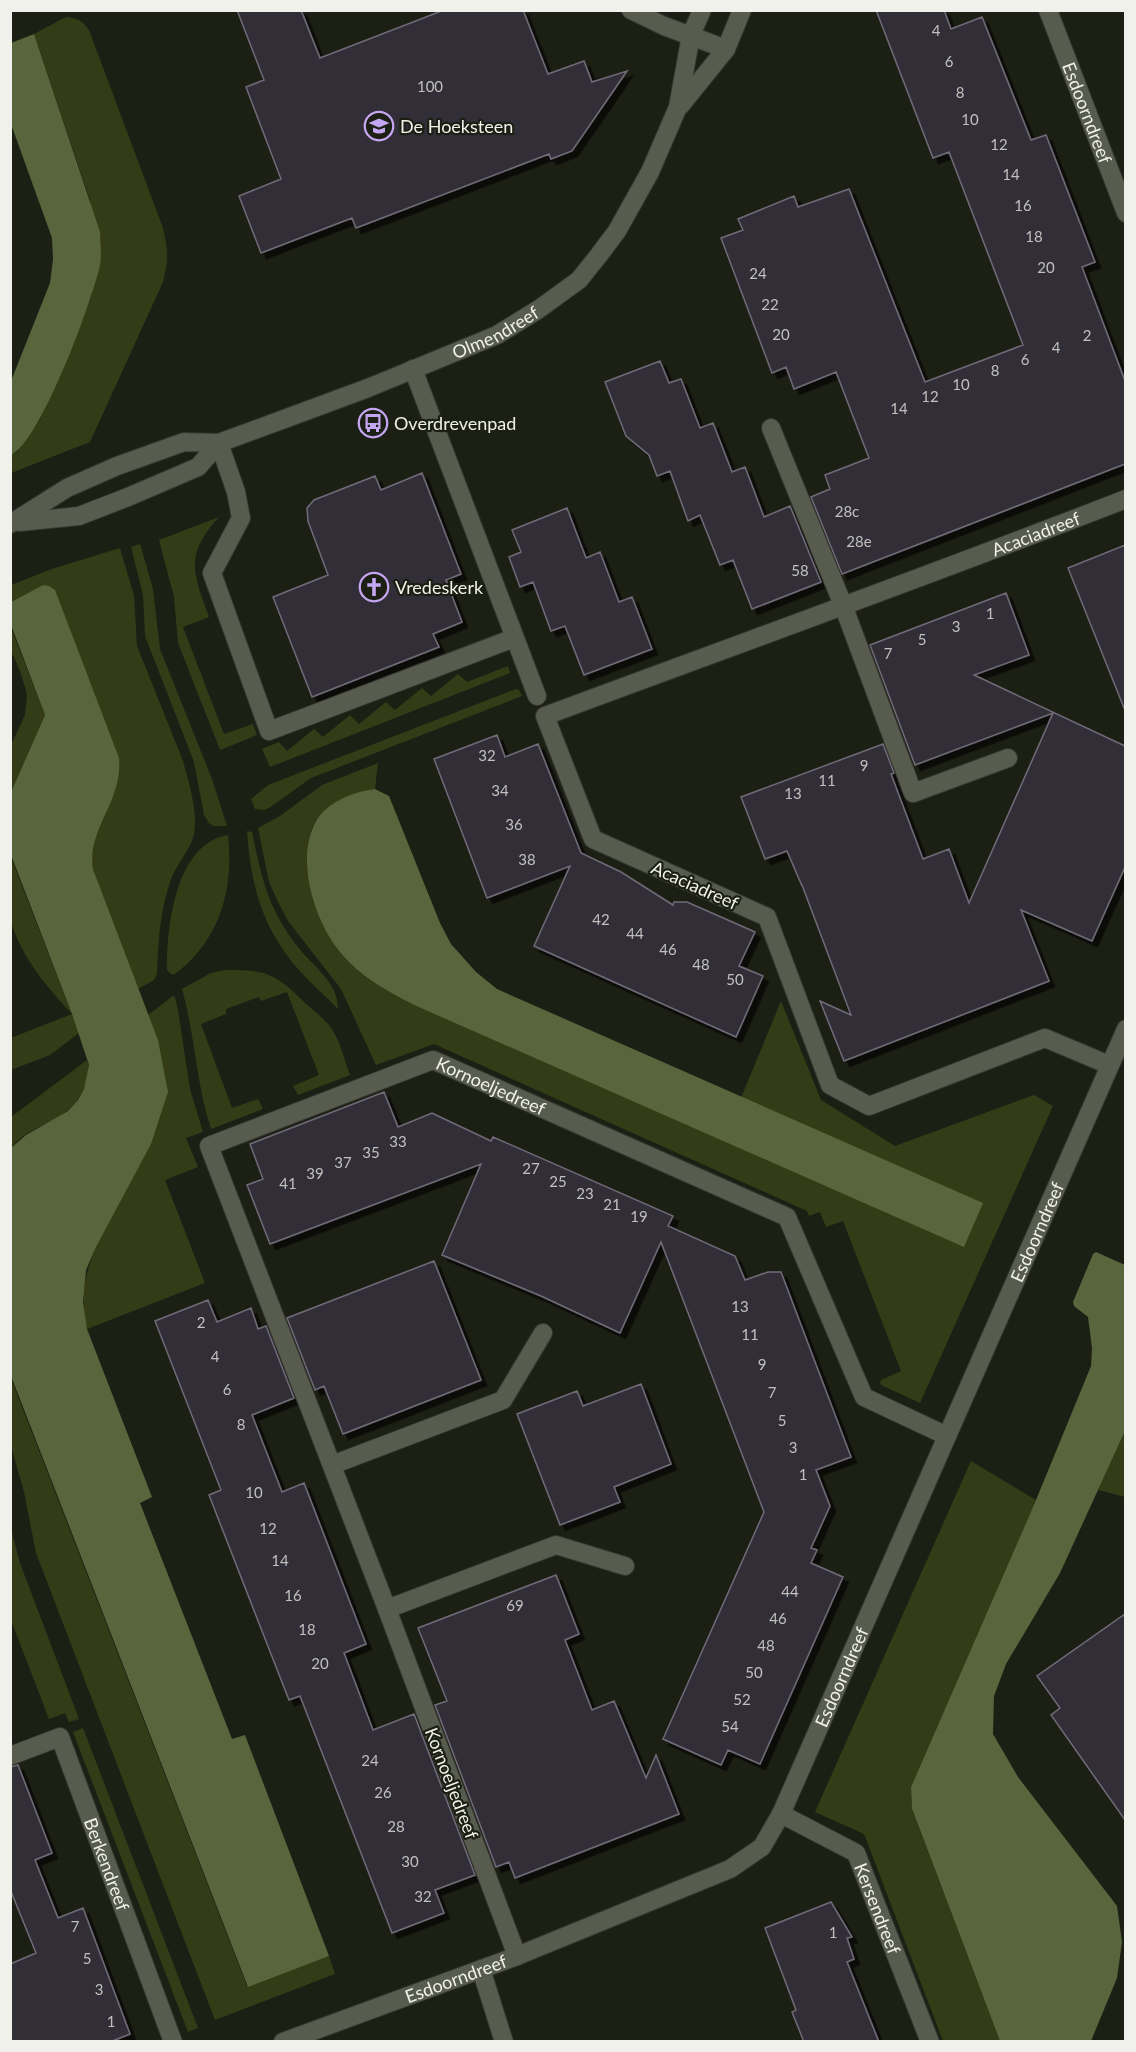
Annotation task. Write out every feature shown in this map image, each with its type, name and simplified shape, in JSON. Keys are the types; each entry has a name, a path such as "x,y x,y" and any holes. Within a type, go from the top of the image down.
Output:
{"street":[{"path":"631,10 664,26 726,49"},
{"name":"Olmendreef","path":"14,523 67,488 117,466 184,442 219,443 496,335 539,309 579,280 617,231 650,172 678,107 691,35 702,10"},
{"name":"Olmendreef","path":"678,107 726,49 742,10"},
{"name":"Esdoorndreef","path":"1048,10 1125,213"},
{"path":"413,369 537,696"},
{"path":"771,428 843,605 913,793 1008,758"},
{"path":"219,443 236,492 241,518 212,573 269,731 514,638"},
{"name":"Olmendreef","path":"14,523 80,516 198,467 219,443"},
{"name":"Acaciadreef","path":"1109,1065 1045,1038 869,1106 830,1085 768,917 593,839 545,716 972,559 1125,498"},
{"name":"Esdoorndreef","path":"283,2042 517,1956 730,1869 762,1846 781,1814 1125,1029"},
{"name":"Kornoeljedreef","path":"517,1956 332,1465 208,1146 433,1060 787,1217 864,1397 947,1436"},
{"path":"332,1465 503,1400 543,1333"},
{"path":"387,1610 556,1545 625,1566"},
{"name":"Berkendreef","path":"10,1756 60,1737 173,2042"},
{"name":"Kersendreef","path":"781,1814 856,1853 930,2042"},
{"path":"481,1969 504,2042"}],"shaded area":[{"path":"66,17 79,20 89,30 163,228 167,261 163,282 90,442 11,473 10,455 17,452 39,421 61,375 92,294 90,200 34,34"},
{"path":"34,34 100,232 101,257 87,308 64,368 36,424 23,444 11,455 11,381 50,283 53,259 52,238 11,124 11,43"},
{"path":"219,517 200,543 196,554 196,576 209,617 183,627 224,734 253,724 257,735 220,750 178,643 174,597 159,540"},
{"path":"140,544 153,589 160,649 212,779 227,826 213,826 204,815 194,762 145,636 143,595 131,547"},
{"path":"120,548 134,596 137,646 183,761 195,816 192,840 171,879 164,903 157,974 154,980 138,989 93,869 95,838 43,585 11,602 11,585 52,569"},
{"path":"43,585 55,590 119,758 116,788 95,841 93,869 158,1040 168,1092 151,1144 86,1270 83,1302 87,1329 152,1497 140,1503 232,1739 245,1735 329,1956 248,1987 11,1376 11,1148 26,1135 68,1111 84,1089 89,1065 72,1014 11,855 11,792 45,715 11,625 11,602"},
{"path":"10,625 45,715 11,792 11,745 25,715 27,694 20,671 11,655"},
{"path":"508,666 510,673 270,767 262,749 279,742 287,751 314,729 323,737 350,715 359,724 386,702 395,710 422,688 431,696 458,674 467,682"},
{"path":"516,689 522,696 311,778 269,808 255,809 251,799 268,785"},
{"path":"378,763 375,789 331,806 313,826 307,857 308,874 316,909 340,952 365,976 414,1005 964,1246 982,1203 741,1098 781,1001 821,1100 895,1146 1034,1095 1053,1106 920,1403 880,1383 881,1380 901,1371 843,1221 826,1227 820,1212 809,1216 807,1211 434,1044 376,1065 341,989 288,921 279,904 269,882 258,828 280,816 322,785"},
{"path":"375,789 389,796 440,923 451,944 476,972 497,989 983,1203 964,1247 414,1005 365,976 340,952 323,925 311,891 307,856 314,825 325,811 348,796"},
{"path":"247,831 252,832 264,883 276,913 295,943 331,984 338,1009 299,970 286,954 267,922 255,888"},
{"path":"228,835 229,875 221,912 203,946 175,974 171,974 167,970 169,932 172,910 185,870 196,854 210,842"},
{"path":"10,855 72,1014 36,971 15,934 9,906"},
{"path":"226,970 267,974 292,990 332,1030 339,1042 350,1075 298,1095 293,1086 319,1075 287,992 261,1001 259,997 226,1009 226,1014 201,1024 232,1108 258,1099 263,1109 211,1129 182,989 211,973"},
{"path":"173,996 178,1010 190,1089 203,1132 186,1138 198,1167 165,1180 205,1283 87,1329 84,1307 86,1277 158,1040 148,1015"},
{"path":"72,1014 79,1033 50,1055 11,1070 11,1038"},
{"path":"87,1060 89,1068 87,1080 71,1107 62,1115 30,1132 11,1148 11,1117"},
{"path":"1096,1252 1125,1265 1125,1431 1060,1573 1006,1664 994,1696 993,1734 1018,1777 1117,1906 1122,1942 1117,1978 1091,2041 1000,2041 912,1809 911,1787 1036,1500 1091,1366 1092,1348 1088,1317 1074,1306 1073,1302 1093,1254"},
{"path":"10,1376 247,1986 329,1956 335,1974 215,2020 36,1553 24,1492 11,1446"},
{"path":"1125,1431 1125,1497 1098,1490"},
{"path":"971,1461 1036,1500 911,1787 912,1810 1000,2041 943,2041 864,1834 815,1812"},
{"path":"10,1525 20,1563 79,1719 69,1722 65,1713 49,1719 11,1620"},
{"path":"83,1728 198,2028 188,2032 73,1732"}],"building":[{"path":"237,10 301,10 320,58 444,10 523,10 548,74 584,61 592,82 627,71 572,151 551,159 549,154 356,228 352,218 261,253 239,196 281,179 246,87 264,80"},
{"path":"876,10 944,10 951,29 982,17 1031,140 1046,135 1095,262 1082,267 1125,381 1125,464 842,574 811,497 830,489 825,475 869,458 836,372 794,389 786,367 772,373 721,238 743,230 738,219 794,196 798,207 849,189 925,382 1023,345 949,152 933,158"},
{"path":"660,361 669,383 681,379 700,428 713,423 732,472 745,467 764,517 790,506 821,582 752,609 733,560 720,565 700,515 688,521 670,471 657,476 649,455 626,436 605,382"},
{"name":"Vredeskerk","path":"422,473 461,574 446,580 462,622 433,634 439,647 312,697 273,597 328,575 308,521 307,508 314,500 375,476 381,490"},
{"path":"567,508 586,558 600,552 619,602 632,597 652,649 584,675 565,626 551,631 533,582 520,587 509,557 521,552 512,530"},
{"path":"1125,545 1125,707 1124,708 1068,568"},
{"path":"1006,593 1029,655 974,675 1125,746 1125,867 1092,941 1021,910 1049,981 844,1061 820,1001 851,1015 802,885 787,851 765,859 741,797 883,744 894,773 891,774 923,859 949,849 969,903 1053,713 915,765 870,645"},
{"path":"497,735 505,757 538,744 581,853 621,872 673,905 674,902 687,902 755,932 739,966 763,976 736,1037 534,946 570,866 487,898 434,759"},
{"path":"384,1092 398,1127 432,1113 491,1141 493,1137 673,1216 668,1226 735,1256 745,1280 768,1272 781,1272 851,1457 816,1470 830,1506 811,1548 817,1550 811,1563 843,1577 760,1764 728,1750 721,1765 663,1739 764,1512 661,1242 620,1333 541,1296 442,1255 481,1164 270,1244 247,1185 263,1179 250,1144"},
{"path":"434,1261 481,1380 343,1434 324,1386 315,1390 287,1318"},
{"path":"208,1300 217,1322 251,1308 258,1329 266,1326 294,1398 252,1415 282,1492 304,1483 366,1644 344,1653 373,1730 414,1714 475,1875 435,1890 444,1913 392,1933 300,1696 289,1700 209,1495 221,1490 155,1321"},
{"path":"641,1384 671,1464 614,1487 620,1502 560,1525 517,1414 577,1391 583,1406"},
{"path":"556,1575 579,1634 565,1640 592,1710 614,1701 646,1778 656,1755 679,1814 515,1878 509,1862 496,1867 435,1705 447,1701 418,1628"},
{"path":"1125,1614 1125,1820 1051,1715 1060,1708 1037,1676"},
{"path":"18,1765 52,1853 35,1860 58,1918 83,1908 130,2034 110,2042 10,2042 10,1964 36,1953 10,1889 10,1767"},
{"path":"831,1902 852,1937 847,1938 854,1959 847,1962 879,2042 804,2042 792,2012 796,2010 765,1928"}],"place":[{"name":"De Hoeksteen","path":"379,126"},
{"name":"Overdrevenpad","path":"373,423"},
{"name":"Vredeskerk","path":"374,587"}]}
